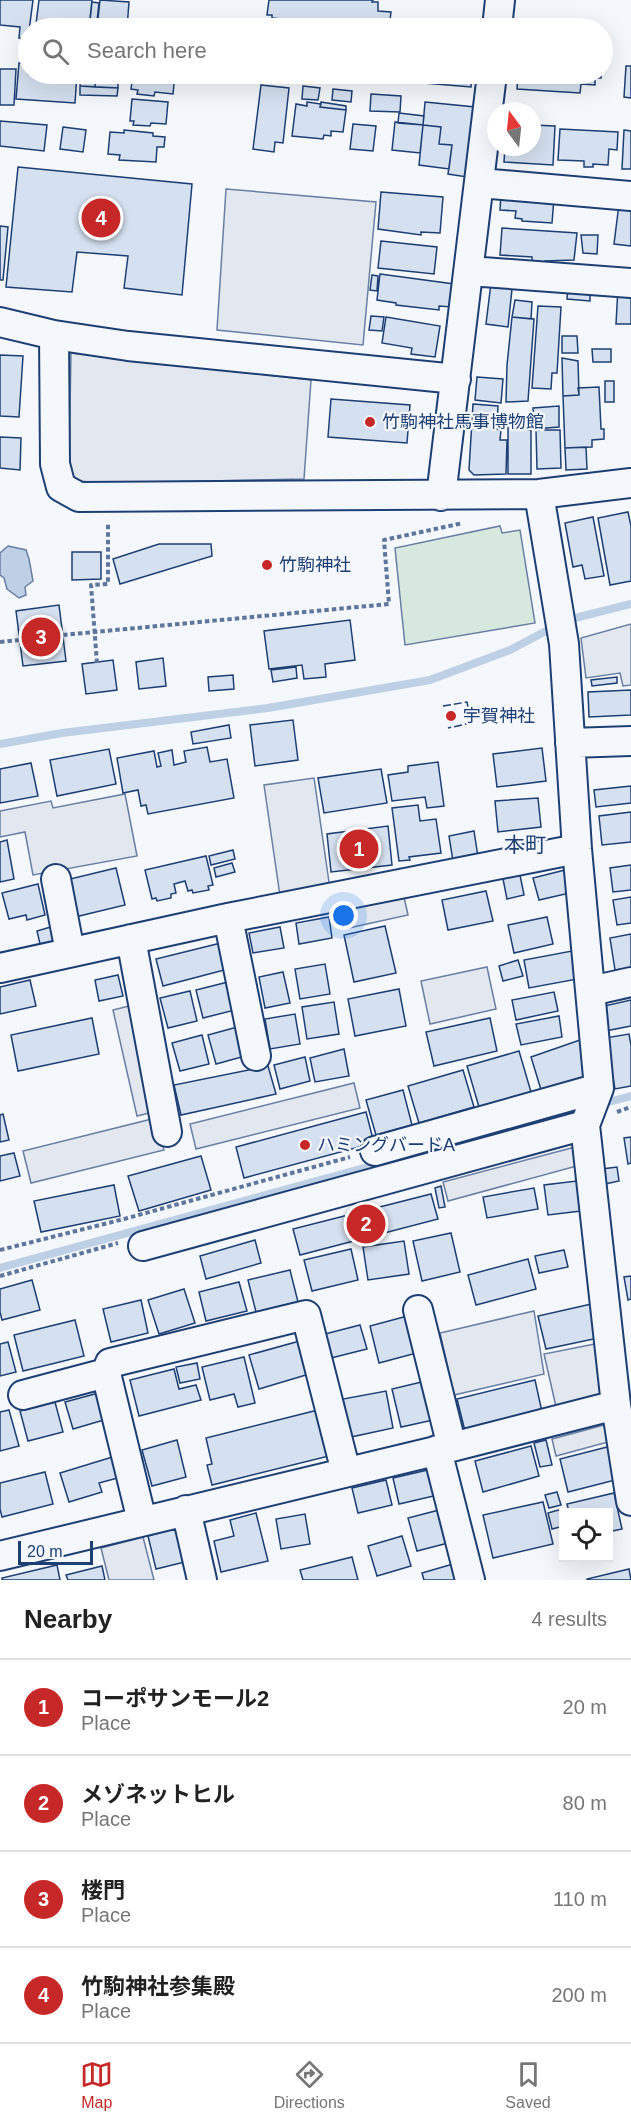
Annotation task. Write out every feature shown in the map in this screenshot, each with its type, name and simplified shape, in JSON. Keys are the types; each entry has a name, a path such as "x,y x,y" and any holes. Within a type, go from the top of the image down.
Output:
{"street":[{"path":"498,18 500,0"},
{"path":"441,496 491,84"},
{"path":"480,183 631,196"},
{"path":"469,271 631,283"},
{"path":"0,322 54,335 128,346 456,379"},
{"path":"54,335 55,464 61,487 79,497 539,494 631,483"},
{"path":"539,494 564,644 577,849 591,991 592,1106 616,1405 631,1501"},
{"path":"570,744 631,741"},
{"path":"0,968 228,918 577,849"},
{"path":"56,879 70,952"},
{"path":"228,918 256,1056"},
{"path":"131,939 167,1132"},
{"path":"591,991 631,982"},
{"path":"375,1151 592,1106"},
{"path":"143,1246 592,1106"},
{"path":"418,1310 470,1580"},
{"path":"142,1521 106,1373 110,1363 306,1315 346,1472"},
{"path":"23,1395 106,1373"},
{"path":"0,1556 616,1405"},
{"path":"186,1510 202,1580"}],"path":[{"path":"97,663 91,585 108,584 108,498"},
{"path":"63,635 389,604 384,540 471,522"},
{"path":"0,642 19,640"},
{"path":"0,1250 375,1151"},
{"path":"0,1276 141,1237 143,1246"}],"shaded area":[{"path":"226,189 376,202 363,345 217,330"},
{"path":"71,353 311,380 304,479 106,483 76,481 69,467"},
{"path":"500,526 502,533 520,530 535,623 405,645 395,548"},
{"path":"631,624 631,685 623,686 620,673 586,678 581,638"},
{"path":"314,778 330,889 280,896 264,785"},
{"path":"125,794 137,856 33,875 25,832 0,837 0,811 51,801 53,808"},
{"path":"404,897 408,915 344,929 340,910"},
{"path":"487,967 496,1009 430,1024 421,981"},
{"path":"133,1005 157,1111 137,1116 113,1010"},
{"path":"354,1083 360,1108 196,1149 190,1124"},
{"path":"156,1118 164,1150 31,1183 23,1151"},
{"path":"579,1146 584,1164 448,1201 443,1182"},
{"path":"534,1311 544,1374 454,1395 440,1333"},
{"path":"605,1342 610,1399 557,1411 544,1354"},
{"path":"604,1425 608,1442 556,1456 552,1439"},
{"path":"143,1537 154,1580 109,1580 101,1548"}],"water":[{"path":"8,546 26,550 29,559 33,581 25,587 26,595 19,598 7,589 4,578 0,575 0,553"}],"building":[{"path":"0,0 33,0 31,18 18,18 18,27 0,25"},
{"path":"39,0 92,0 90,18 37,18"},
{"path":"100,0 129,2 128,18 98,18"},
{"path":"269,0 373,0 372,2 378,2 378,11 391,12 390,18 272,18 272,15 267,15"},
{"path":"92,2 99,3 97,18 90,18"},
{"path":"626,66 631,66 631,98 624,97"},
{"path":"0,69 16,69 14,105 0,105"},
{"path":"18,75 18,84 76,84 75,103 16,99"},
{"path":"80,84 95,84 95,87 80,86"},
{"path":"95,84 118,84 118,88 95,87"},
{"path":"132,84 174,84 173,94 155,92 154,96 137,94 138,90 131,89"},
{"path":"436,84 471,84 471,87"},
{"path":"517,84 581,84 580,93 517,89"},
{"path":"261,85 289,88 283,143 275,142 274,152 253,149"},
{"path":"80,86 118,88 117,96 80,95"},
{"path":"303,86 320,88 318,100 302,99"},
{"path":"333,89 352,91 351,102 332,100"},
{"path":"371,94 401,96 400,112 370,111"},
{"path":"132,99 168,102 166,124 133,125 134,121 130,121"},
{"path":"307,102 321,104 320,107 346,110 343,132 331,131 331,136 324,135 323,139 292,136 296,104 307,106"},
{"path":"321,102 346,106 346,110 320,107"},
{"path":"425,102 475,107 467,177 448,174 452,145 439,144 441,127 423,125"},
{"path":"399,113 424,116 423,125 398,123"},
{"path":"0,121 47,125 44,151 0,146"},
{"path":"395,122 423,125 420,153 392,150"},
{"path":"353,124 376,126 373,151 350,149"},
{"path":"423,125 441,127 439,144 452,145 449,169 419,165"},
{"path":"541,125 555,126 553,165 504,162 504,156 541,156"},
{"path":"63,127 86,130 83,152 60,149"},
{"path":"560,129 618,132 617,150 609,149 608,165 593,164 593,167 584,167 584,161 558,160"},
{"path":"124,130 153,133 153,136 165,137 164,147 157,147 156,162 119,160 120,155 108,154 110,132 124,133"},
{"path":"624,130 631,131 631,169 622,169"},
{"path":"18,167 192,184 182,295 124,288 128,256 77,252 72,292 6,287"},
{"path":"381,192 443,197 440,233 421,232 421,235 378,229"},
{"path":"501,194 554,198 552,223 522,221 522,219 515,218 516,211 500,210"},
{"path":"619,204 631,206 631,246 614,244"},
{"path":"0,226 8,227 3,280 0,280"},
{"path":"502,228 577,233 574,260 545,261 545,265 532,264 532,257 500,255"},
{"path":"581,235 598,235 597,254 583,253"},
{"path":"381,241 437,247 434,274 378,268"},
{"path":"380,274 454,284 452,307 439,306 439,310 396,305 396,303 377,300"},
{"path":"372,275 378,276 377,291 370,290"},
{"path":"491,283 512,289 508,327 486,324"},
{"path":"568,287 590,288 590,301 567,299"},
{"path":"618,288 631,289 631,324 616,324"},
{"path":"515,300 532,302 531,319 512,317"},
{"path":"538,306 561,307 557,373 552,373 551,389 532,388"},
{"path":"371,316 384,317 382,331 369,330"},
{"path":"386,317 440,326 435,357 411,354 412,348 382,343"},
{"path":"512,317 534,319 528,401 506,402"},
{"path":"562,336 577,336 578,353 562,353"},
{"path":"592,349 611,349 611,362 593,362"},
{"path":"0,355 23,356 19,417 0,416"},
{"path":"562,358 578,361 579,395 563,396"},
{"path":"477,377 503,379 501,403 475,400"},
{"path":"605,381 614,381 614,402 605,402"},
{"path":"599,387 601,429 604,429 604,439 592,440 592,447 565,448 563,396 579,395 578,388"},
{"path":"331,399 410,405 407,443 328,437"},
{"path":"473,404 498,406 497,429 501,430 500,440 507,440 506,474 474,475 469,470"},
{"path":"559,406 559,427 534,429 533,408"},
{"path":"508,423 523,423 524,429 531,430 531,474 508,474"},
{"path":"536,430 560,430 561,468 537,469"},
{"path":"0,437 21,438 20,470 0,468"},
{"path":"586,447 587,469 566,470 565,448"},
{"path":"628,512 631,526 631,581 610,585 598,518"},
{"path":"593,517 604,576 585,579 582,565 573,567 565,523"},
{"path":"159,544 211,544 212,556 120,584 113,559"},
{"path":"72,552 101,552 101,579 72,580"},
{"path":"59,605 66,661 23,666 16,611"},
{"path":"350,620 355,660 325,664 326,677 304,679 302,665 269,669 264,631"},
{"path":"163,658 166,686 139,689 136,662"},
{"path":"113,660 117,690 86,694 82,664"},
{"path":"296,667 297,678 273,682 271,670"},
{"path":"233,675 234,689 209,691 208,677"},
{"path":"617,677 617,683 592,686 591,680"},
{"path":"631,690 631,715 589,717 588,692"},
{"path":"293,720 298,760 255,766 250,725"},
{"path":"229,725 231,738 193,744 191,732"},
{"path":"207,747 210,762 227,759 234,798 148,814 146,805 141,806 138,790 123,793 117,758 154,751 157,767 161,766 158,753 172,750 174,765 186,762 184,751"},
{"path":"542,748 546,781 497,787 493,754"},
{"path":"109,749 116,784 57,796 50,760"},
{"path":"438,762 444,806 427,808 425,797 392,801 388,775 408,772 408,766"},
{"path":"31,763 38,796 0,803 0,769"},
{"path":"381,769 387,803 324,813 318,778"},
{"path":"631,786 631,803 596,807 594,790"},
{"path":"538,798 541,827 498,832 495,801"},
{"path":"418,805 420,821 436,819 441,853 409,857 410,860 399,861 392,808"},
{"path":"631,812 631,842 602,845 599,816"},
{"path":"388,826 392,865 331,872 327,834"},
{"path":"474,831 478,857 453,861 449,836"},
{"path":"7,840 14,879 0,882 0,842"},
{"path":"233,850 235,859 211,865 209,856"},
{"path":"206,856 213,885 208,886 209,890 193,893 192,890 188,891 185,881 174,884 176,893 171,894 171,898 157,901 156,898 152,899 145,870"},
{"path":"232,863 235,872 216,877 214,868"},
{"path":"631,865 631,890 613,892 610,868"},
{"path":"116,868 125,905 75,917 66,880"},
{"path":"569,869 574,892 539,900 533,878"},
{"path":"520,875 524,895 507,899 503,879"},
{"path":"38,884 45,915 27,920 26,915 9,919 2,893"},
{"path":"486,891 493,921 448,930 442,900"},
{"path":"631,897 631,923 617,925 613,900"},
{"path":"329,917 332,938 299,944 296,923"},
{"path":"547,917 553,944 514,953 508,925"},
{"path":"54,926 59,944 41,948 37,931"},
{"path":"385,926 396,973 354,982 344,935"},
{"path":"280,927 284,948 253,953 249,933"},
{"path":"631,934 631,968 615,970 610,938"},
{"path":"225,942 232,968 163,986 156,959"},
{"path":"577,950 583,978 529,988 524,960"},
{"path":"518,960 523,976 503,981 499,966"},
{"path":"325,964 330,994 300,999 295,969"},
{"path":"283,972 290,1003 265,1008 259,977"},
{"path":"118,975 123,996 99,1001 95,980"},
{"path":"30,980 36,1006 0,1014 0,987"},
{"path":"228,982 235,1010 203,1018 196,990"},
{"path":"399,989 406,1026 355,1036 348,999"},
{"path":"190,991 197,1021 168,1028 160,998"},
{"path":"554,992 558,1011 516,1020 512,1000"},
{"path":"631,1000 631,1026 605,1031 600,1007"},
{"path":"334,1002 339,1034 307,1039 302,1007"},
{"path":"295,1014 300,1044 270,1049 265,1019"},
{"path":"559,1016 562,1037 521,1045 516,1024"},
{"path":"92,1018 99,1054 18,1071 11,1035"},
{"path":"490,1018 497,1051 434,1066 426,1032"},
{"path":"241,1026 249,1055 216,1064 208,1035"},
{"path":"629,1034 631,1086 615,1089 605,1038"},
{"path":"202,1035 209,1064 180,1071 172,1043"},
{"path":"580,1040 592,1077 542,1093 531,1057"},
{"path":"344,1049 349,1076 315,1082 310,1058"},
{"path":"519,1051 531,1092 479,1107 467,1066"},
{"path":"305,1057 310,1081 280,1089 274,1065"},
{"path":"268,1066 276,1094 181,1115 174,1085"},
{"path":"463,1070 474,1107 419,1123 408,1086"},
{"path":"403,1090 412,1125 376,1135 366,1100"},
{"name":"ハミングバードA","path":"366,1112 374,1143 244,1178 236,1147"},
{"path":"3,1114 9,1140 0,1142 0,1115"},
{"path":"631,1137 631,1163 628,1164 624,1138"},
{"path":"14,1153 20,1176 0,1181 0,1156"},
{"path":"201,1156 211,1190 139,1211 128,1176"},
{"path":"617,1167 619,1181 605,1184 602,1169"},
{"path":"585,1180 589,1210 548,1215 544,1185"},
{"path":"114,1185 120,1216 41,1232 34,1201"},
{"path":"441,1186 445,1207 439,1208 435,1188"},
{"path":"534,1188 538,1209 487,1218 483,1197"},
{"path":"431,1194 438,1219 300,1255 293,1229"},
{"path":"451,1233 460,1272 422,1281 413,1241"},
{"path":"255,1240 261,1263 206,1279 200,1256"},
{"path":"404,1241 409,1274 368,1280 363,1247"},
{"path":"351,1249 358,1280 312,1291 304,1260"},
{"path":"564,1250 568,1267 539,1273 535,1256"},
{"path":"528,1259 536,1289 476,1305 468,1275"},
{"path":"290,1270 298,1302 256,1312 248,1280"},
{"path":"631,1276 631,1299 628,1300 624,1277"},
{"path":"32,1280 40,1310 2,1320 0,1289"},
{"path":"239,1282 247,1311 206,1321 199,1292"},
{"path":"184,1289 195,1323 159,1334 148,1300"},
{"path":"141,1300 148,1333 111,1342 103,1309"},
{"path":"596,1303 603,1337 546,1349 538,1316"},
{"path":"415,1314 424,1351 379,1363 370,1326"},
{"path":"75,1320 84,1356 23,1371 14,1335"},
{"path":"360,1325 367,1349 327,1359 321,1335"},
{"path":"307,1339 316,1372 259,1389 249,1355"},
{"path":"8,1342 16,1372 0,1376 0,1344"},
{"path":"244,1357 255,1403 238,1407 234,1394 210,1400 202,1367"},
{"path":"197,1363 200,1379 180,1383 176,1367"},
{"path":"174,1369 179,1389 196,1385 201,1400 139,1416 130,1380"},
{"path":"430,1380 438,1419 401,1427 392,1389"},
{"path":"535,1380 542,1412 465,1431 457,1399"},
{"path":"106,1391 114,1417 73,1429 65,1402"},
{"path":"386,1391 393,1428 351,1437 343,1399"},
{"path":"55,1402 63,1432 28,1441 20,1411"},
{"path":"322,1409 333,1455 212,1485 207,1465 212,1464 206,1438"},
{"path":"9,1410 19,1446 0,1451 0,1412"},
{"path":"177,1440 186,1477 152,1486 142,1450"},
{"path":"546,1440 552,1465 540,1467 534,1443"},
{"path":"615,1445 623,1478 568,1492 560,1459"},
{"path":"531,1446 539,1476 483,1492 475,1461"},
{"path":"119,1455 125,1476 99,1483 102,1492 69,1502 60,1473"},
{"path":"432,1469 438,1495 399,1504 393,1478"},
{"path":"45,1472 53,1504 2,1517 0,1483"},
{"path":"386,1480 392,1505 358,1513 352,1488"},
{"path":"557,1492 561,1505 549,1508 545,1495"},
{"path":"614,1493 622,1529 613,1531 613,1508 568,1508 567,1504"},
{"path":"543,1502 553,1544 493,1558 483,1515"},
{"path":"443,1509 452,1542 417,1551 408,1518"},
{"path":"559,1510 559,1527 552,1529 548,1513"},
{"path":"256,1513 268,1561 221,1572 214,1541 234,1536 230,1520"},
{"path":"305,1514 310,1544 281,1549 276,1519"},
{"path":"184,1526 193,1560 156,1569 148,1536"},
{"path":"402,1536 411,1566 377,1576 368,1546"},
{"path":"352,1557 358,1580 303,1580 300,1570"},
{"path":"453,1564 458,1580 424,1580 422,1573"},
{"path":"57,1565 60,1580 2,1580 2,1578"},
{"path":"102,1566 105,1580 68,1580 66,1575"},
{"path":"629,1569 631,1580 587,1580 587,1579"}],"waterway":[{"path":"575,618 631,604"},
{"path":"0,744 62,733 268,708 430,680 510,650 548,630"},
{"path":"601,1104 631,1096"},
{"path":"450,1145 583,1108"},
{"path":"0,1268 386,1162"}],"fence":[{"path":"443,706 467,702 471,723 448,728"}],"place":[{"name":"竹駒神社参集殿","path":"101,218"},
{"name":"竹駒神社馬事博物館","path":"370,422"},
{"name":"竹駒神社","path":"267,565"},
{"name":"楼門","path":"41,637"},
{"name":"宇賀神社","path":"451,716"},
{"name":"コーポサンモール2","path":"359,849"},
{"name":"ハミングバードA","path":"305,1145"},
{"name":"メゾネットヒル","path":"366,1224"}],"district":[{"name":"本町","path":"525,844"}]}
